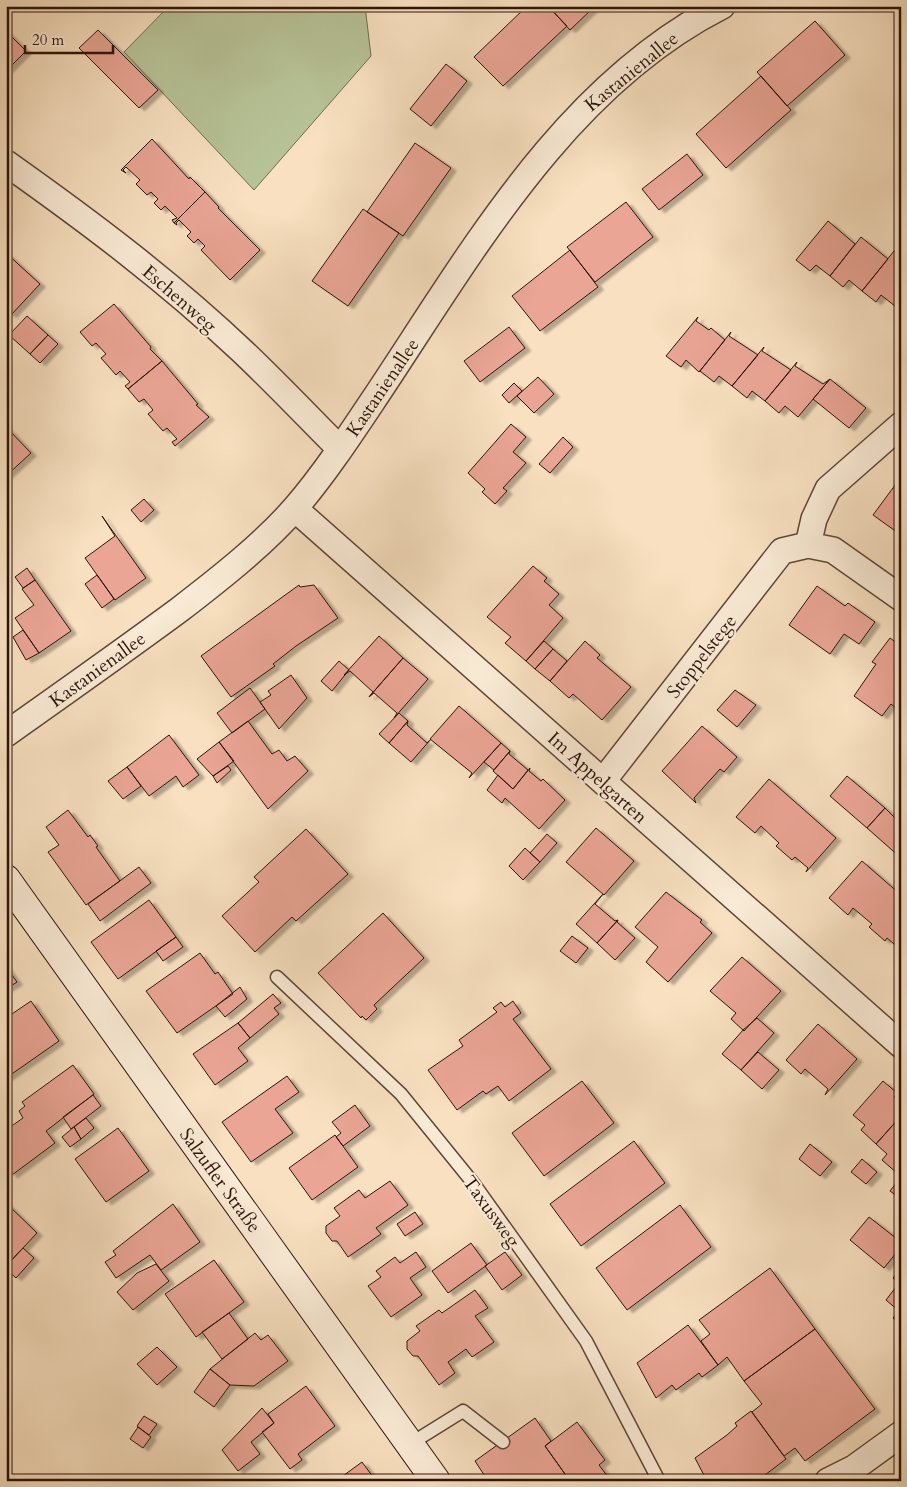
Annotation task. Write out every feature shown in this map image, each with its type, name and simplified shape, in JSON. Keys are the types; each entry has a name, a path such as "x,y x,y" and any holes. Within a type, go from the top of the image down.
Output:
{"main road":[{"name":"Salzufler Straße","path":"6,879 436,1481"}],"street":[{"name":"Kastanienallee","path":"6,734 226,574 295,508 340,449 472,253 558,137 604,89 657,46 722,6"},
{"name":"Eschenweg","path":"6,163 149,270 240,349 340,449"},
{"path":"808,545 814,519 828,489 901,425"},
{"name":"Im Appelgarten","path":"295,508 901,1045"},
{"name":"Stoppelstege","path":"603,781 782,551 808,545 833,550 901,598"},
{"path":"828,1481 854,1468 901,1434"}],"lane":[{"name":"Taxusweg","path":"277,977 400,1094 474,1184 586,1341 659,1481"},
{"path":"410,1444 463,1411 503,1442"}],"green space":[{"path":"169,6 365,6 371,56 254,190 124,52"}],"building":[{"path":"527,6 548,6 567,26 503,86 474,57"},
{"path":"548,6 595,6 570,30"},
{"path":"815,21 845,55 787,106 757,72"},
{"path":"98,30 158,90 139,108 79,48"},
{"path":"6,31 26,51 6,71"},
{"path":"446,64 467,81 431,126 410,109"},
{"path":"761,76 791,110 726,168 696,134"},
{"path":"152,139 189,179 190,177 205,192 174,223 172,220 177,218 165,206 161,210 154,203 158,199 151,192 147,195 136,184 140,180 126,167 123,170 126,173 121,170"},
{"path":"415,143 451,168 403,236 367,212"},
{"path":"687,154 703,175 659,210 642,189"},
{"path":"205,192 218,208 260,250 230,280 201,250 205,246 198,239 194,243 187,236 191,232 179,220 176,223 177,225 174,223"},
{"path":"626,202 653,237 595,282 567,247"},
{"path":"363,209 399,233 348,306 312,281"},
{"path":"828,221 855,244 830,276 816,265 810,271 796,260"},
{"path":"861,237 888,259 862,291 849,280 843,287 830,276"},
{"path":"570,250 598,287 540,331 512,296"},
{"path":"894,251 901,258 901,299 895,306 881,295 876,302 862,291"},
{"path":"6,253 40,284 11,315 8,312 6,314"},
{"path":"114,304 162,361 128,389 125,386 130,382 120,371 116,375 101,358 106,354 96,343 92,346 80,332"},
{"path":"27,316 48,335 30,354 9,335"},
{"path":"698,317 696,321 709,330 711,328 725,340 699,372 686,360 681,367 666,356"},
{"path":"509,327 525,348 480,382 464,361"},
{"path":"731,332 729,336 758,355 732,386 719,376 714,382 700,371"},
{"path":"48,335 58,344 40,363 30,354"},
{"path":"764,347 762,351 791,370 765,401 752,391 747,398 732,386"},
{"path":"162,361 198,404 196,405 209,417 175,446 172,442 177,439 167,428 163,431 148,414 153,410 144,399 139,402 128,389"},
{"path":"797,362 795,366 823,384 830,379 798,417 785,406 779,413 765,401"},
{"path":"538,377 554,394 534,413 517,396"},
{"path":"830,379 866,408 849,428 813,399"},
{"path":"514,383 522,391 509,403 502,395"},
{"path":"511,424 526,437 513,452 526,463 503,488 507,491 495,504 482,492 485,489 468,473"},
{"path":"6,427 31,453 6,476"},
{"path":"563,437 573,447 550,473 539,464"},
{"path":"901,477 901,535 873,515"},
{"path":"144,499 154,510 141,522 131,510"},
{"path":"102,516 146,578 115,600 85,558 115,536"},
{"path":"533,566 547,578 544,581 559,594 549,605 563,618 526,661 505,643 511,637 487,617"},
{"path":"27,568 35,580 23,588 15,577"},
{"path":"97,575 114,599 102,608 85,584"},
{"path":"35,580 71,631 39,653 15,618 34,605 22,589"},
{"path":"299,585 300,587 314,585 338,618 296,646 273,664 275,666 231,697 201,656"},
{"path":"817,586 845,606 848,603 875,622 859,644 844,634 830,654 789,625"},
{"path":"23,630 39,653 26,660 13,637"},
{"path":"379,636 403,658 369,697 373,692 350,671 344,675"},
{"path":"890,638 901,646 901,712 891,704 882,716 854,696 876,664 872,662"},
{"path":"544,641 553,649 535,669 526,661"},
{"path":"585,641 600,655 597,658 631,687 602,720 573,694 569,698 550,681"},
{"path":"553,649 567,661 550,681 535,669"},
{"path":"403,658 428,679 394,718 397,713 374,693 369,697"},
{"path":"339,661 349,670 332,691 321,681"},
{"path":"291,675 307,698 279,729 260,702 271,695 268,691"},
{"path":"250,688 265,709 232,733 217,713"},
{"path":"735,690 756,705 737,727 717,710"},
{"path":"459,706 501,743 469,778 472,773 430,739"},
{"path":"399,713 408,721 389,743 379,734"},
{"path":"248,721 272,754 279,750 287,761 295,756 308,771 268,809 219,742"},
{"path":"408,721 407,725 427,743 431,739 411,762 389,743"},
{"path":"702,726 737,757 724,772 720,769 694,798 696,803 662,771"},
{"path":"169,735 199,775 183,787 176,776 149,796 127,767"},
{"path":"219,742 234,761 213,776 197,759"},
{"path":"501,743 510,751 494,770 484,762"},
{"path":"510,751 509,754 528,770 513,789 493,771"},
{"path":"228,766 231,770 217,783 213,776"},
{"path":"127,767 141,786 123,799 108,781"},
{"path":"530,768 529,771 541,781 543,779 565,800 539,829 505,798 502,803 487,790 498,775 513,789"},
{"path":"847,776 885,808 867,828 830,796"},
{"path":"769,779 836,838 806,872 808,868 795,857 792,860 776,846 779,843 761,826 755,833 736,817"},
{"path":"885,808 901,824 901,858 867,828"},
{"path":"68,810 88,837 90,835 98,846 96,847 120,881 86,905 48,852 59,845 46,827"},
{"path":"596,828 634,861 604,895 566,862"},
{"path":"306,829 348,874 296,921 292,917 255,952 222,916 259,882 254,877"},
{"path":"547,834 557,843 540,862 530,853"},
{"path":"525,848 540,862 523,880 509,866"},
{"path":"862,861 901,895 901,951 898,954 900,949 887,938 885,941 869,927 872,924 853,908 848,915 829,898"},
{"path":"139,867 151,883 100,921 88,904"},
{"path":"666,892 702,920 700,922 712,933 668,982 646,962 658,947 635,927"},
{"path":"603,894 595,904 615,921 618,920 597,943 576,924"},
{"path":"149,900 176,937 118,979 91,942"},
{"path":"383,913 424,958 374,1005 377,1009 366,1020 362,1016 361,1018 318,973"},
{"path":"618,920 617,922 635,938 615,960 597,943"},
{"path":"572,936 588,948 576,963 560,951"},
{"path":"176,937 183,947 163,961 156,951"},
{"path":"200,953 215,974 218,972 233,994 177,1033 146,991"},
{"path":"742,957 781,991 744,1031 731,1019 736,1013 710,991"},
{"path":"6,967 17,982 6,989"},
{"path":"240,987 247,999 225,1017 216,1006"},
{"path":"273,994 281,1003 274,1008 279,1014 250,1038 238,1023"},
{"path":"31,1001 59,1041 6,1078 6,1018"},
{"path":"513,1001 521,1013 513,1019 551,1069 509,1101 498,1086 486,1094 483,1091 457,1110 428,1070 463,1046 459,1040 497,1012 493,1008 501,1002 505,1007"},
{"path":"757,1018 774,1033 741,1070 722,1054 743,1030"},
{"path":"238,1023 250,1038 238,1048 248,1061 215,1085 193,1054"},
{"path":"818,1024 857,1059 825,1095 828,1089 805,1069 801,1074 786,1060"},
{"path":"758,1052 779,1070 762,1089 741,1070"},
{"path":"73,1065 94,1094 46,1131 55,1143 12,1175 6,1168 6,1130 23,1118 19,1111 25,1106 22,1102"},
{"path":"287,1076 299,1092 275,1109 293,1133 251,1162 222,1122"},
{"path":"582,1081 614,1123 544,1176 512,1133"},
{"path":"883,1081 897,1093 894,1097 901,1103 901,1116 876,1144 861,1130 865,1125 853,1115"},
{"path":"93,1095 101,1106 71,1129 63,1117"},
{"path":"355,1105 370,1126 343,1146 336,1137 341,1133 332,1122"},
{"path":"901,1116 901,1170 898,1174 882,1160 887,1154 876,1144"},
{"path":"86,1118 94,1128 81,1139 74,1127"},
{"path":"74,1127 81,1139 70,1147 62,1137"},
{"path":"118,1128 149,1171 106,1202 75,1159"},
{"path":"335,1135 358,1167 312,1200 289,1168"},
{"path":"634,1141 665,1183 581,1246 550,1204"},
{"path":"810,1144 832,1162 820,1176 799,1159"},
{"path":"862,1159 877,1172 866,1184 851,1172"},
{"path":"901,1177 901,1199 890,1191"},
{"path":"390,1181 408,1205 376,1228 381,1234 348,1257 337,1241 332,1241 326,1233 326,1226 340,1216 334,1208 359,1190 365,1198"},
{"path":"6,1203 37,1233 6,1266"},
{"path":"173,1204 200,1242 161,1270 150,1255 116,1278 105,1262 116,1255 113,1251"},
{"path":"680,1205 711,1247 627,1310 596,1268"},
{"path":"415,1212 423,1224 405,1236 397,1224"},
{"path":"869,1217 901,1242 901,1247 884,1268 850,1240"},
{"path":"471,1243 487,1265 448,1293 432,1271"},
{"path":"23,1248 34,1258 16,1278 6,1269 6,1266"},
{"path":"416,1252 426,1267 410,1278 422,1295 391,1317 368,1286 381,1277 376,1271 395,1257 400,1263"},
{"path":"505,1252 522,1275 502,1290 485,1266"},
{"path":"214,1260 244,1302 196,1337 165,1294"},
{"path":"156,1264 169,1281 133,1310 117,1292 137,1273"},
{"path":"770,1268 815,1329 744,1381 727,1357 718,1365 701,1341 710,1334 699,1320"},
{"path":"901,1269 901,1324 893,1318 899,1311 886,1300 899,1283 893,1278"},
{"path":"475,1290 488,1308 475,1316 494,1342 472,1357 466,1349 448,1362 455,1373 439,1385 418,1356 413,1356 407,1349 407,1341 420,1331 416,1326 439,1310 442,1313"},
{"path":"229,1313 248,1339 222,1359 202,1332"},
{"path":"688,1325 718,1365 702,1377 699,1373 676,1390 672,1385 656,1398 637,1363"},
{"path":"815,1329 875,1409 805,1461 795,1448 784,1456 752,1412 762,1404 744,1381"},
{"path":"255,1333 261,1340 268,1335 288,1361 254,1386 230,1385 210,1369"},
{"path":"157,1347 177,1367 157,1385 137,1364"},
{"path":"210,1369 230,1385 214,1407 194,1392"},
{"path":"306,1386 335,1426 298,1454 302,1460 290,1469 262,1432 274,1423 268,1414"},
{"path":"262,1408 274,1423 251,1442 260,1454 238,1471 222,1450"},
{"path":"751,1411 786,1459 757,1481 752,1476 745,1481 707,1481 695,1458 727,1435 737,1426 735,1423"},
{"path":"144,1416 157,1424 149,1435 137,1426"},
{"path":"535,1418 551,1441 545,1446 570,1481 488,1481 475,1461"},
{"path":"577,1422 605,1460 599,1465 611,1481 570,1481 545,1446"},
{"path":"138,1427 151,1437 143,1448 130,1439"},
{"path":"362,1462 376,1481 336,1481"}]}
